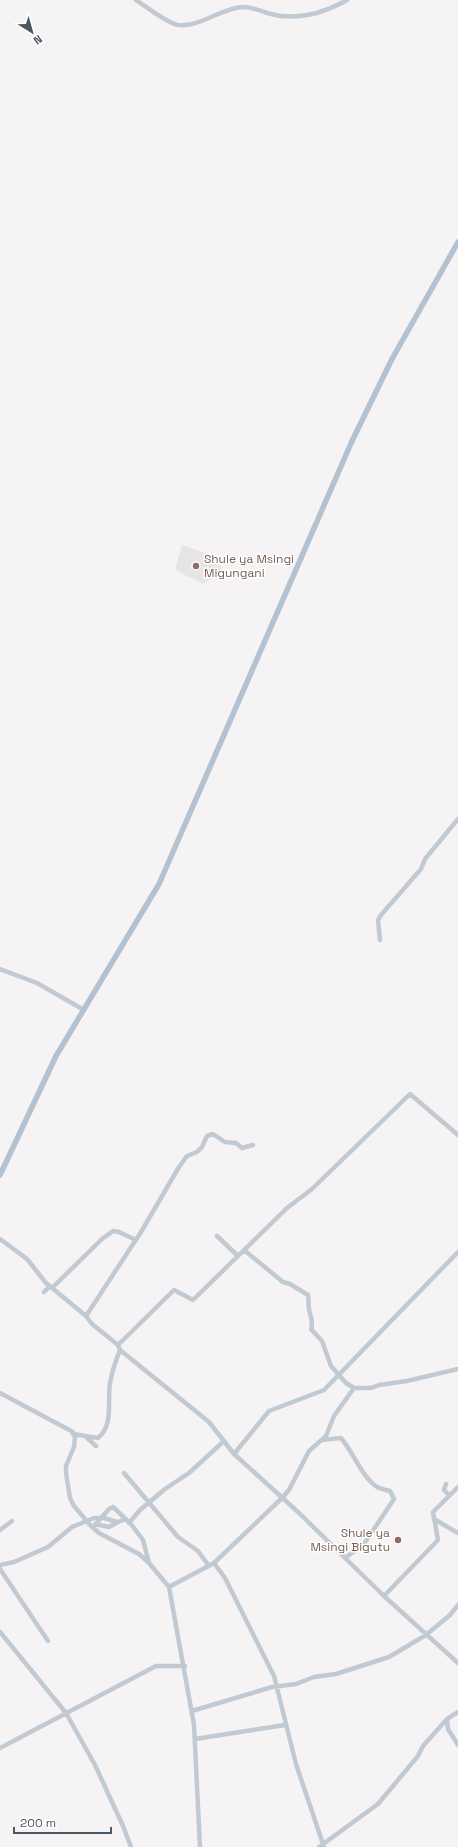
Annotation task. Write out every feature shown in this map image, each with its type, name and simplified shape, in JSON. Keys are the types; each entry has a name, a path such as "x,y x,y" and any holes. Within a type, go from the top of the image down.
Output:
{"main road":[{"path":"0,1175 56,1056 159,884 352,441 392,359 458,242"}],"street":[{"path":"136,0 161,17 177,25 188,24 243,7 285,18 297,17 316,14 347,0"},
{"path":"380,940 378,920 380,915 420,868 425,859 458,819"},
{"path":"0,969 37,983 84,1010"},
{"path":"73,1434 98,1438 106,1429 110,1407 110,1384 119,1348 174,1290 193,1300 287,1208 312,1189 410,1094 458,1135"},
{"path":"86,1316 136,1240 187,1156 197,1152 202,1147 207,1136 210,1134 217,1136 225,1142 236,1143 242,1148 253,1145"},
{"path":"44,1292 102,1239 113,1231 119,1232 136,1240"},
{"path":"217,1236 238,1256"},
{"path":"0,1239 27,1259 51,1287 86,1316 92,1324 119,1348 209,1422 234,1454 384,1596 458,1663"},
{"path":"244,1250 283,1282 290,1284 308,1295 309,1310 313,1323 311,1329 322,1341 331,1366 354,1388 371,1388 379,1385 407,1381 458,1369"},
{"path":"234,1454 269,1411 324,1390 458,1252"},
{"path":"169,1587 214,1563 282,1498 289,1490 309,1451 326,1436 334,1416 354,1388"},
{"path":"0,1393 41,1416 69,1429 75,1437 74,1447 66,1466 68,1488 74,1506 87,1521 114,1542 138,1554 149,1563 169,1587 185,1666 192,1711 195,1739 200,1847"},
{"path":"86,1437 96,1446"},
{"path":"321,1440 340,1438 350,1448 368,1477 378,1488 390,1491 394,1499 364,1544 345,1558"},
{"path":"0,1565 14,1562 48,1547 72,1526 94,1518 117,1522 128,1521 165,1489 189,1473 224,1441"},
{"path":"124,1473 178,1537 198,1551 209,1566"},
{"path":"446,1484 444,1490 449,1495"},
{"path":"384,1596 438,1540 433,1512 458,1487"},
{"path":"94,1526 109,1509 113,1507 128,1521 143,1540 149,1563"},
{"path":"434,1519 458,1533"},
{"path":"0,1530 12,1521"},
{"path":"94,1526 109,1527 117,1522"},
{"path":"214,1563 225,1578 274,1676 285,1725 322,1846 378,1804 418,1756 423,1746 447,1719 458,1712"},
{"path":"0,1570 48,1641"},
{"path":"192,1711 276,1686 296,1684 314,1676 336,1674 389,1657 426,1635 450,1615 458,1605"},
{"path":"0,1632 66,1713 95,1765 131,1847"},
{"path":"0,1748 156,1666 185,1666"},
{"path":"447,1719 448,1729 458,1744"},
{"path":"195,1739 285,1725"}],"shaded area":[{"path":"182,545 219,558 221,568 212,578 203,584 175,570"}],"place":[{"name":"Shule ya Msingi Migungani","path":"196,566"},
{"name":"Shule ya Msingi Bigutu","path":"398,1540"}]}
